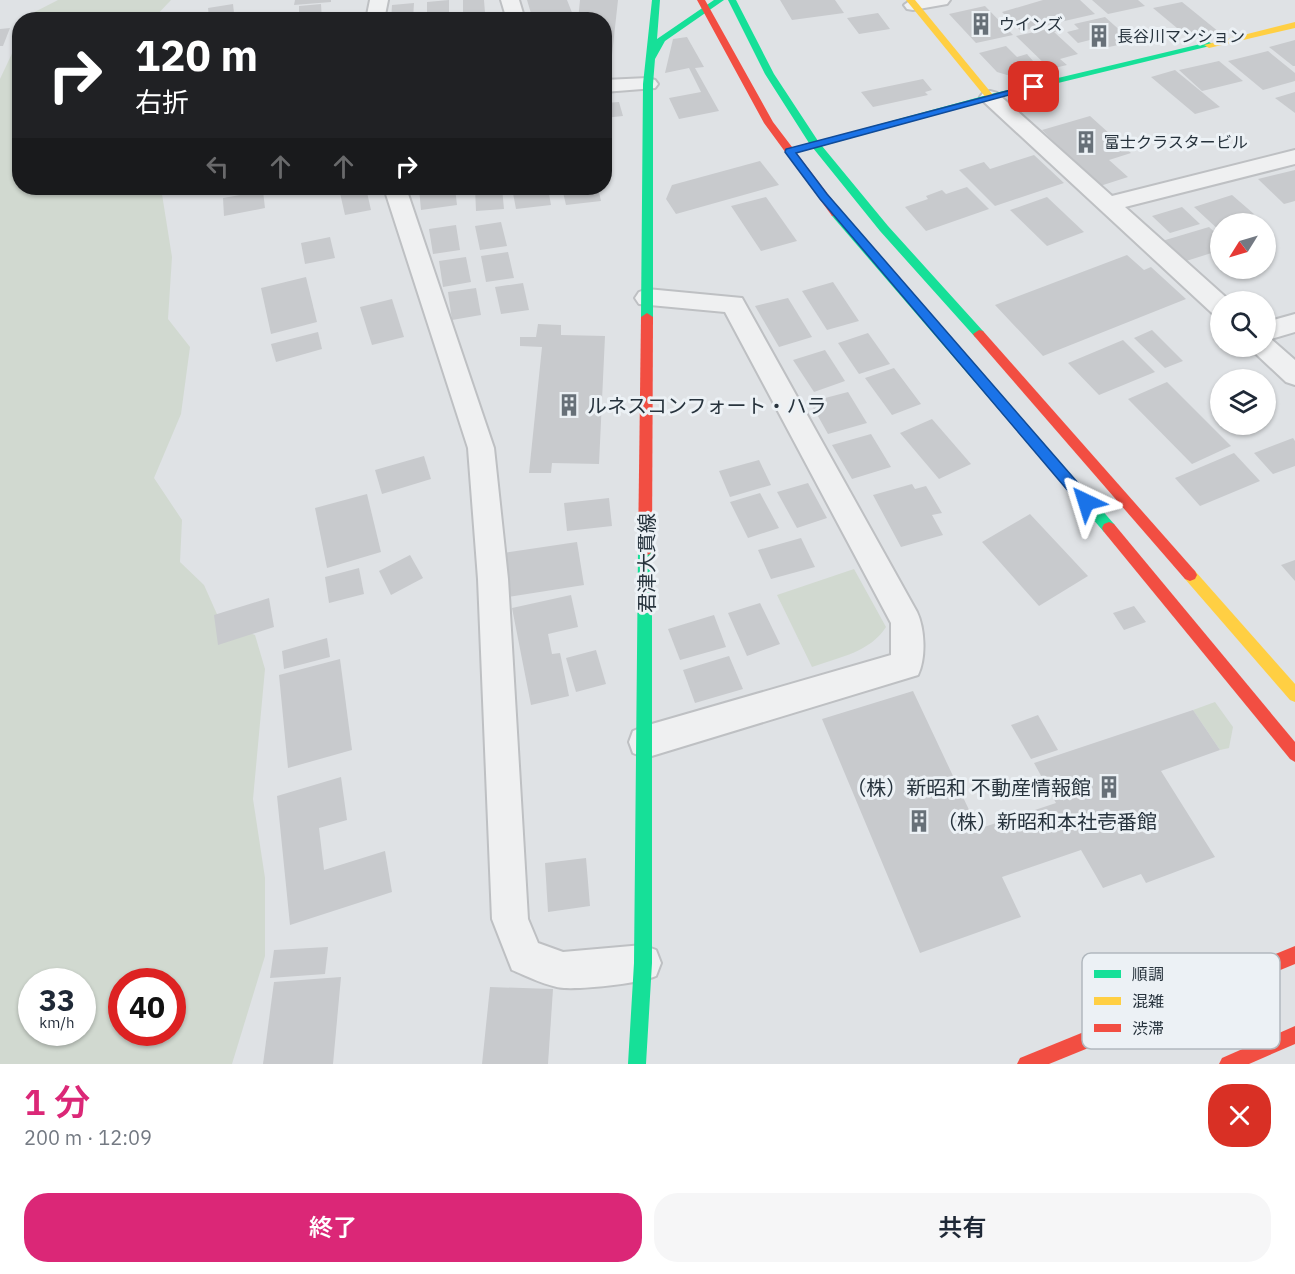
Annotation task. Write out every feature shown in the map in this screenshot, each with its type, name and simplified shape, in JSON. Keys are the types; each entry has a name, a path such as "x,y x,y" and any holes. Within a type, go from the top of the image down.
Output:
{"street":[{"name":"君津大貫線","path":"637,1064 643,963 648,84 656,0"},
{"name":"君津大貫線","path":"649,62 662,39 704,4 720,0"},
{"path":"732,0 752,44 796,117 850,188 1295,695"},
{"path":"912,3 941,0"},
{"path":"912,3 990,97 1210,297"},
{"path":"704,4 769,123 823,197 1117,538 1295,754"},
{"path":"790,152 990,97 1295,25"},
{"path":"612,86 648,84"},
{"path":"1108,204 1295,157"},
{"path":"397,195 481,448 493,579 510,919 525,957 563,970 643,963"},
{"path":"645,742 907,665 906,622 733,304 647,298"},
{"path":"1276,328 1295,323"},
{"path":"1276,357 1295,375"},
{"path":"1280,960 1295,954"},
{"path":"1280,1041 1295,1035"},
{"path":"1026,1064 1082,1041"},
{"path":"1228,1064 1263,1049"}],"shaded area":[{"path":"58,0 171,0 160,12 35,12"},
{"path":"12,53 12,195 162,195 172,257 168,319 190,347 181,414 154,478 182,520 180,562 204,585 220,621 255,635 265,669 253,799 265,878 265,956 232,1064 0,1064 0,79"},
{"path":"854,569 886,627 863,648 844,657 812,667 777,595"},
{"path":"1215,702 1233,727 1229,748 1220,750 1193,710"}],"building":[{"path":"295,0 331,0 331,2 294,5"},
{"path":"449,0 449,12 427,12 427,2"},
{"path":"463,0 484,0 485,12 463,12"},
{"path":"527,0 567,0 572,12 531,12"},
{"path":"580,0 618,0 612,55 612,12 579,12"},
{"path":"780,0 835,0 844,13 792,20"},
{"path":"1043,0 1080,0 1095,14 1021,31 1002,12"},
{"path":"1092,0 1138,0 1145,6 1108,14"},
{"path":"1182,2 1219,32 1189,38 1153,8"},
{"path":"414,3 413,12 392,12 392,5"},
{"path":"233,4 234,12 208,12 208,8"},
{"path":"321,4 322,12 299,12 299,6"},
{"name":"ウインズ","path":"985,6 1013,35 976,43 949,14"},
{"path":"878,13 890,29 859,34 847,18"},
{"name":"長谷川マンション","path":"1105,17 1133,42 1099,49 1090,40 1078,43 1067,32 1079,29 1074,24"},
{"path":"10,28 3,46 0,46 0,29"},
{"path":"1053,28 1057,31 1054,32 1078,54 1060,59 1067,65 1050,69 1016,36"},
{"path":"687,37 704,67 695,68 719,111 679,119 669,98 701,92 689,68 665,73 673,39"},
{"path":"1295,40 1295,66 1269,47"},
{"path":"1006,46 1017,57 1027,54 1039,68 1007,75 997,72 979,53"},
{"path":"1268,51 1295,73 1295,81 1263,90 1228,61"},
{"path":"1219,61 1243,81 1202,91 1179,70"},
{"path":"1175,70 1220,107 1195,114 1151,77"},
{"path":"923,79 932,90 925,92 928,95 873,107 861,92"},
{"path":"1295,92 1295,113 1275,98"},
{"path":"612,102 619,102 623,116 612,117"},
{"name":"富士クラスタービル","path":"1090,116 1131,153 1109,160 1128,177 1100,186 1042,130"},
{"path":"1034,155 1064,183 995,206 959,170 984,162 990,169"},
{"path":"760,161 779,185 676,214 666,199 672,185"},
{"path":"1295,170 1295,201 1284,204 1258,179"},
{"path":"967,187 989,209 926,231 905,207 928,199 926,196 942,190 946,194"},
{"path":"263,195 265,208 224,216 223,198"},
{"path":"340,195 368,195 371,210 345,215"},
{"path":"420,195 456,195 457,205 421,210"},
{"path":"475,195 503,195 504,209 476,211"},
{"path":"513,195 549,195 551,205 516,209"},
{"path":"564,195 600,195 601,201 566,205"},
{"path":"1232,195 1253,213 1210,213 1210,222 1194,207"},
{"path":"766,197 797,241 761,251 731,206"},
{"path":"1047,197 1084,232 1047,246 1010,210"},
{"path":"1182,207 1200,224 1170,233 1152,216"},
{"path":"501,222 507,246 480,250 475,226"},
{"path":"456,225 460,250 433,254 429,229"},
{"path":"1210,228 1210,253 1183,262 1162,241"},
{"path":"330,237 335,258 305,264 301,243"},
{"path":"508,252 514,278 486,282 481,256"},
{"path":"1127,255 1144,270 1151,267 1186,299 1043,356 995,305"},
{"path":"466,257 471,282 443,287 439,261"},
{"path":"306,277 317,322 271,334 261,288"},
{"path":"833,282 859,321 827,330 802,291"},
{"path":"523,283 529,310 501,314 495,287"},
{"path":"476,288 481,315 452,320 448,292"},
{"path":"788,298 812,337 779,347 755,306"},
{"path":"392,299 404,337 372,345 360,307"},
{"name":"ルネスコンフォート・ハラ","path":"538,324 561,325 561,335 605,336 599,464 552,463 551,473 529,473 542,347 520,346 520,337 536,337"},
{"path":"1152,330 1183,361 1165,368 1134,338"},
{"path":"318,332 322,349 276,362 271,344"},
{"path":"868,333 890,364 859,374 838,343"},
{"path":"1123,340 1155,372 1099,395 1068,363"},
{"path":"825,350 845,381 814,392 793,360"},
{"path":"894,368 921,404 892,415 865,378"},
{"path":"1167,382 1210,425 1210,435 1220,435 1231,446 1192,464 1128,399"},
{"path":"848,392 867,423 828,434 810,402"},
{"path":"932,419 971,464 939,479 900,433"},
{"path":"871,434 891,467 852,479 832,445"},
{"path":"1293,438 1295,466 1273,474 1254,453"},
{"path":"1234,453 1260,481 1200,506 1175,478"},
{"path":"424,456 431,479 382,494 375,470"},
{"path":"759,460 771,485 730,497 719,471"},
{"path":"808,483 827,518 797,528 777,492"},
{"path":"912,484 915,489 926,486 942,513 932,515 943,535 901,547 873,495"},
{"path":"760,493 779,528 748,538 730,502"},
{"path":"367,494 381,552 327,568 315,508"},
{"path":"609,498 612,526 567,531 564,503"},
{"path":"1030,514 1088,576 1039,606 982,542"},
{"path":"801,538 815,567 771,579 758,550"},
{"path":"577,542 584,585 508,597 503,553"},
{"path":"410,555 423,578 391,595 379,571"},
{"path":"1295,560 1295,581 1281,565"},
{"path":"359,568 364,594 329,603 325,577"},
{"path":"571,595 578,627 548,634 552,654 560,653 569,696 531,705 512,608"},
{"path":"269,598 274,627 218,645 214,615"},
{"path":"760,603 780,644 747,656 728,613"},
{"path":"1134,606 1146,622 1124,630 1113,613"},
{"path":"714,615 726,647 680,660 668,629"},
{"path":"327,638 330,657 284,669 282,651"},
{"path":"596,650 606,684 576,692 566,658"},
{"path":"729,656 743,689 695,703 683,670"},
{"path":"340,659 352,750 288,768 279,675"},
{"path":"913,691 978,829 1056,803 1034,763 1193,710 1220,750 1161,771 1215,857 1146,883 1141,874 1103,888 1081,850 1002,877 1021,917 920,953 822,719"},
{"path":"1038,715 1058,750 1031,759 1011,725"},
{"path":"341,777 347,820 319,828 324,870 385,851 392,892 290,925 277,796"},
{"path":"586,858 590,906 548,912 545,863"},
{"path":"328,947 325,974 270,978 274,950"},
{"path":"341,977 333,1064 263,1064 274,982"},
{"path":"490,987 553,989 548,1064 482,1064"}],"traffic: fast":[{"path":"647,317 648,84 656,0"},
{"path":"649,62 661,39 720,0"},
{"path":"732,0 770,74 817,146 884,228 979,334"},
{"path":"799,149 990,97 1209,45"},
{"path":"836,213 1109,528"},
{"path":"637,1064 643,963 645,550"}],"traffic: slow":[{"path":"910,0 990,97"},
{"path":"1209,45 1295,25"},
{"path":"1190,575 1295,695"}],"traffic: jam":[{"path":"701,0 769,123 836,213"},
{"path":"645,550 647,317"},
{"path":"979,334 1190,575"},
{"path":"1109,528 1295,754"},
{"path":"1280,961 1295,955"},
{"path":"1280,1041 1295,1035"},
{"path":"1026,1064 1082,1041"},
{"path":"1228,1064 1263,1049"}],"place":[{"name":"ウインズ","path":"981,24"},
{"name":"長谷川マンション","path":"1099,36"},
{"name":"富士クラスタービル","path":"1086,142"},
{"name":"ルネスコンフォート・ハラ","path":"569,405"},
{"name":"（株）新昭和 不動産情報館","path":"1109,787"},
{"name":"（株）新昭和本社壱番館","path":"919,821"}],"route":[{"path":"1034,87 790,152 823,197 1086,502"}]}
